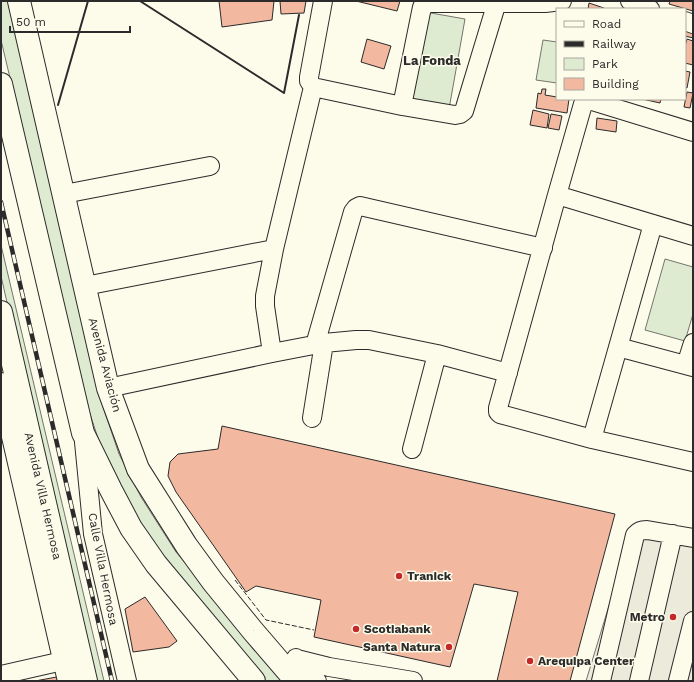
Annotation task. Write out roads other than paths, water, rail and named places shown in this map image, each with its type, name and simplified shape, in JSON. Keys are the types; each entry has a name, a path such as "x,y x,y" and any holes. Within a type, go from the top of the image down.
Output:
{"main road":[{"name":"Avenida Aviación","path":"19,1 108,388 138,469 186,546 213,582 296,681"},
{"path":"1,84 83,433 128,521 156,564 254,681"},
{"name":"Avenida Villa Hermosa","path":"1,312 5,386 71,667 86,681"}],"street":[{"path":"323,1 309,77 309,81 313,87 455,116 464,111 498,2"},
{"path":"402,106 422,7 425,5 429,3 545,3 562,1"},
{"path":"630,1 648,8"},
{"path":"272,353 265,296 274,249 313,87"},
{"path":"693,132 592,101 583,104 498,408 498,412 500,414 592,439 693,462"},
{"path":"64,194 210,166"},
{"path":"557,195 693,236"},
{"path":"312,418 320,344 352,212 356,208 360,206 543,248"},
{"path":"592,439 653,224"},
{"path":"85,286 274,249"},
{"path":"108,388 272,353 320,344 356,340 369,340 437,354 508,373"},
{"path":"618,347 689,366 693,343"},
{"path":"412,449 437,354"},
{"name":"Calle Villa Hermosa","path":"83,433 93,534 127,681"},
{"path":"601,681 635,535 638,531 642,530 693,538"},
{"path":"639,681 673,534"},
{"path":"678,681 689,651 693,621"},
{"path":"273,655 329,667 413,681"},
{"path":"297,659 317,681"},
{"path":"1,675 71,667"},
{"path":"329,667 342,681"}],"railway":[{"path":"1,202 112,681"}],"place":[{"name":"Tranick","path":"399,576"},
{"name":"Metro","path":"673,617"},
{"name":"Scotiabank","path":"356,629"},
{"name":"Santa Natura","path":"449,647"},
{"name":"Arequipa Center","path":"530,661"}],"district":[{"name":"La Fonda","path":"432,60"}]}
